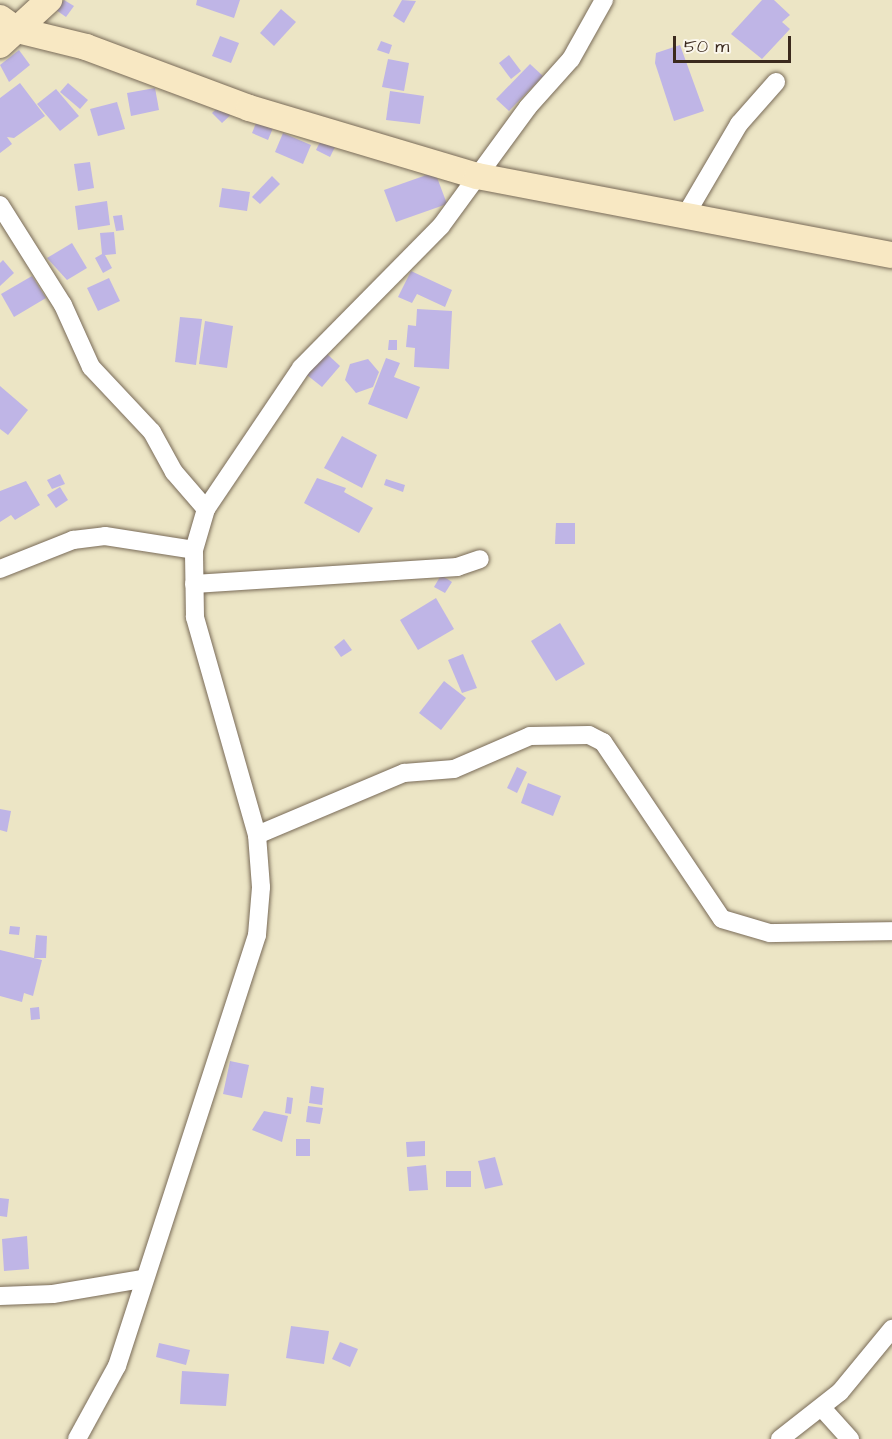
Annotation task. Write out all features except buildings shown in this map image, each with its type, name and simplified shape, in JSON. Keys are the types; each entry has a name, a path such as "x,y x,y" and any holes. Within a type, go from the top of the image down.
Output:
{"street":[{"path":"6,31 49,0"},
{"path":"77,1439 117,1366 143,1279 257,935 261,887 257,835 195,617 194,550 206,509 301,368 441,226 477,176 571,59 604,0"},
{"path":"6,31 86,47 350,140 477,176 892,255"},
{"path":"685,216 739,124 776,82"},
{"path":"0,205 63,305 91,367 152,432 174,472 206,509"},
{"path":"2,564 73,540 105,536 194,550"},
{"path":"194,584 457,567 480,559"},
{"path":"257,835 404,773 454,770 530,736 589,735 603,742 722,919 770,933 892,931"},
{"path":"0,1296 53,1294 143,1279"},
{"path":"780,1439 822,1408 892,1329"},
{"path":"822,1408 850,1439"}]}
